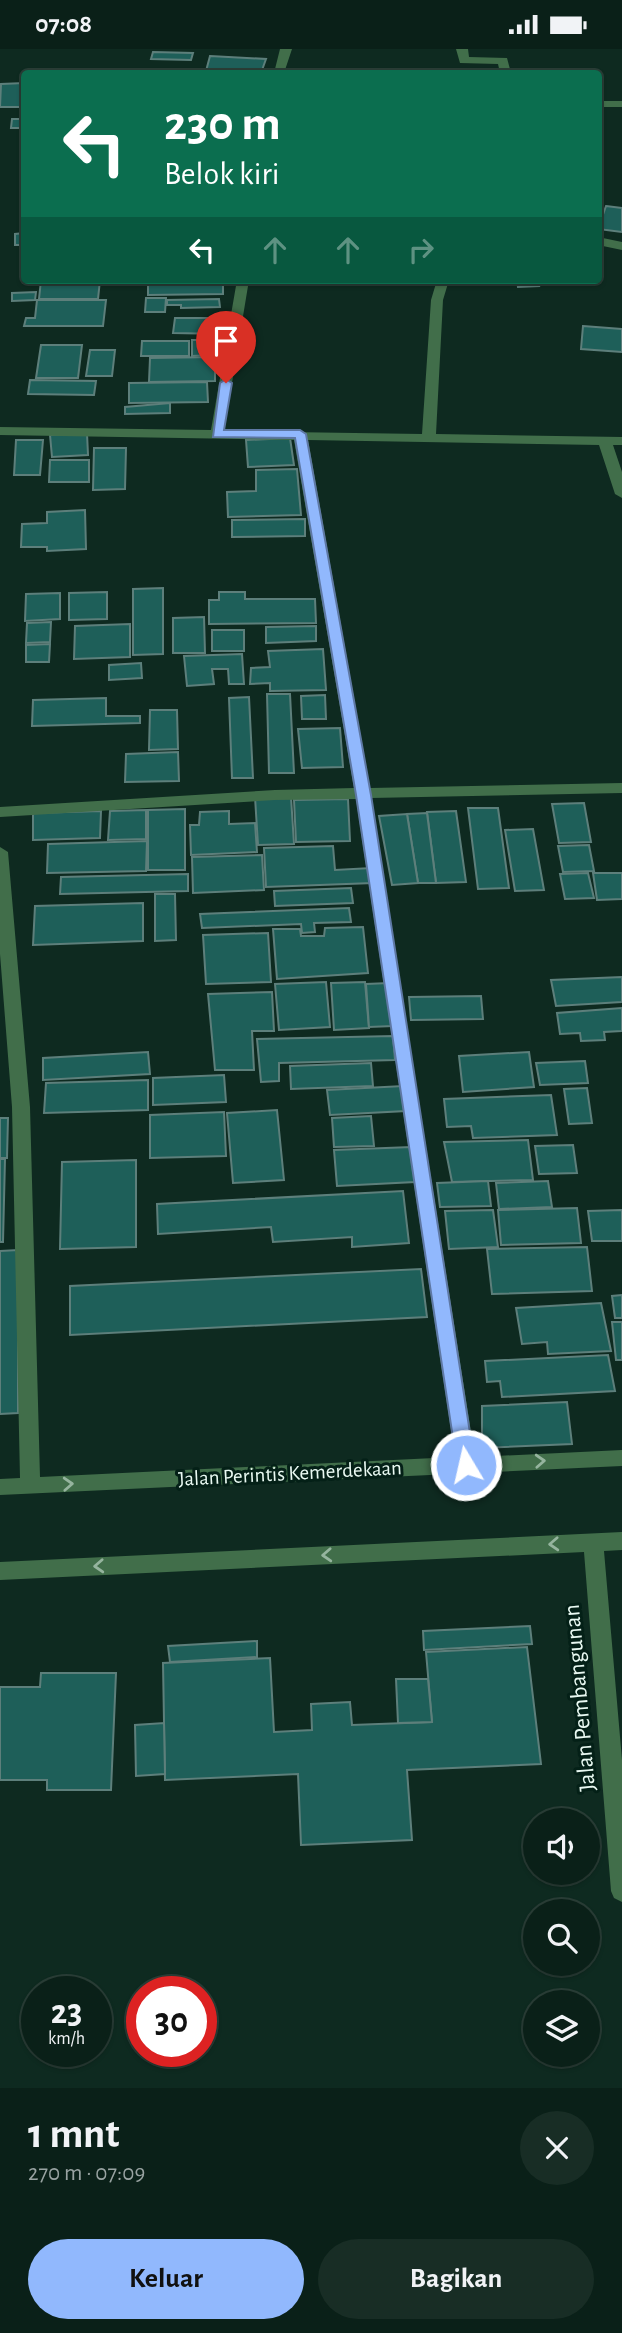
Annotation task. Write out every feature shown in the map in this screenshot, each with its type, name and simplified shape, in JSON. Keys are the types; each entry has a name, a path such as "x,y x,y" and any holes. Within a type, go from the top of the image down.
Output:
{"street":[{"path":"280,70 286,49"},
{"path":"462,49 464,61 503,60 505,70"},
{"path":"602,104 622,104"},
{"path":"602,242 622,246"},
{"path":"217,434 242,284"},
{"path":"429,438 437,300 442,284"},
{"path":"0,431 300,434 622,442"},
{"path":"300,434 363,795 466,1465"},
{"path":"605,441 622,494"},
{"path":"0,812 275,795 622,788"},
{"path":"0,852 21,1107 30,1485"},
{"name":"Jalan Perintis Kemerdekaan","path":"0,1487 622,1458"},
{"path":"0,1571 622,1541"},
{"name":"Jalan Pembangunan","path":"593,1542 622,1891"}],"building":[{"path":"153,52 193,53 191,60 151,59"},
{"path":"210,56 266,59 262,70 206,70"},
{"path":"21,83 21,107 0,107 1,84"},
{"path":"21,114 21,128 11,128 12,119 20,119"},
{"path":"606,206 622,208 622,232 602,230"},
{"path":"21,233 21,245 15,245 15,234"},
{"path":"41,284 100,284 98,299 39,299"},
{"path":"148,284 223,284 223,294 148,295"},
{"path":"518,284 539,286 518,287"},
{"path":"36,292 35,300 12,301 12,293"},
{"path":"146,298 166,298 165,312 145,312"},
{"path":"219,299 220,307 181,308 181,305 167,305 167,300"},
{"path":"37,300 106,300 103,326 24,326 26,318 35,318"},
{"path":"175,318 224,318 224,334 173,333"},
{"path":"583,326 622,329 622,352 581,349"},
{"path":"192,340 226,340 227,349 211,350 211,355 192,356"},
{"path":"142,341 189,341 189,356 141,356"},
{"path":"41,345 82,345 78,378 36,378"},
{"path":"90,350 115,350 112,376 86,376"},
{"path":"215,357 215,381 149,382 150,358"},
{"path":"30,380 96,381 94,395 28,394"},
{"path":"207,382 208,402 129,403 129,383"},
{"path":"170,403 170,413 125,414 125,407"},
{"path":"87,433 88,455 52,457 50,435"},
{"path":"290,438 294,465 248,467 246,440"},
{"path":"16,440 43,440 40,475 14,475"},
{"path":"94,448 126,448 125,489 93,490"},
{"path":"50,460 89,460 89,482 49,482"},
{"path":"297,469 301,515 228,517 227,492 256,491 256,470"},
{"path":"85,510 86,549 47,551 47,547 21,547 22,524 47,523 47,512"},
{"path":"305,519 305,536 232,537 232,520"},
{"path":"163,588 163,654 133,655 133,589"},
{"path":"107,592 107,619 69,620 69,593"},
{"path":"219,592 245,592 245,599 315,599 316,623 209,624 209,600 219,600"},
{"path":"60,593 60,619 25,621 26,594"},
{"path":"204,617 205,653 173,653 173,618"},
{"path":"51,622 50,642 26,643 27,623"},
{"path":"130,624 130,657 74,659 75,626"},
{"path":"316,626 316,641 266,643 266,627"},
{"path":"212,630 244,630 244,651 212,651"},
{"path":"50,644 49,662 26,662 26,645"},
{"path":"323,649 326,690 270,691 270,683 250,684 251,668 270,667 268,651"},
{"path":"242,654 244,684 229,684 228,669 212,669 214,684 187,686 184,656"},
{"path":"141,663 142,678 109,680 109,665"},
{"path":"267,694 290,694 294,773 269,773"},
{"path":"325,695 326,719 302,719 301,696"},
{"path":"249,697 253,778 232,778 229,698"},
{"path":"106,698 106,716 140,716 140,723 32,726 33,700"},
{"path":"150,710 177,710 178,749 149,750"},
{"path":"340,728 343,767 302,768 298,729"},
{"path":"178,752 179,781 125,782 126,754"},
{"path":"255,797 291,797 294,844 258,845"},
{"path":"348,799 350,841 296,842 294,800"},
{"path":"584,803 591,842 559,843 552,804"},
{"path":"468,808 498,808 509,888 478,889"},
{"path":"185,809 185,870 148,870 148,810"},
{"path":"146,810 146,839 108,840 110,811"},
{"path":"101,811 100,838 33,840 33,813"},
{"path":"229,811 229,824 255,823 257,852 191,855 190,825 199,825 200,812"},
{"path":"456,811 466,882 436,883 427,812"},
{"path":"427,813 436,883 418,883 407,814"},
{"path":"407,814 418,883 392,885 379,816"},
{"path":"533,829 544,890 515,891 505,830"},
{"path":"147,841 146,871 47,873 48,844"},
{"path":"589,845 594,871 563,872 558,846"},
{"path":"333,846 335,870 371,868 373,883 266,887 264,848"},
{"path":"262,855 264,890 193,893 192,857"},
{"path":"588,873 594,898 565,899 560,874"},
{"path":"593,873 622,873 622,899 597,900"},
{"path":"188,874 188,891 60,894 61,877"},
{"path":"351,888 353,903 275,906 274,891"},
{"path":"155,894 175,894 176,940 155,941"},
{"path":"143,903 143,941 33,945 35,906"},
{"path":"349,908 351,922 314,923 315,932 302,933 301,924 202,928 200,914"},
{"path":"363,927 368,973 277,979 273,929 300,929 301,936 324,936 325,928"},
{"path":"268,933 271,982 206,984 203,935"},
{"path":"622,977 622,1002 556,1006 551,980"},
{"path":"326,982 330,1027 279,1030 275,984"},
{"path":"365,982 369,1028 334,1030 331,983"},
{"path":"389,983 393,1026 369,1027 366,984"},
{"path":"272,992 274,1031 252,1031 254,1070 215,1070 208,994"},
{"path":"481,996 483,1019 411,1020 409,997"},
{"path":"622,1008 622,1031 604,1032 605,1040 581,1041 580,1033 560,1034 557,1013"},
{"path":"393,1036 395,1060 279,1063 279,1081 261,1082 257,1039"},
{"path":"148,1052 150,1074 43,1080 43,1058"},
{"path":"529,1052 534,1087 463,1092 459,1056"},
{"path":"585,1061 588,1083 540,1085 536,1063"},
{"path":"371,1063 373,1086 291,1089 290,1066"},
{"path":"224,1075 226,1102 153,1105 153,1078"},
{"path":"148,1080 148,1110 44,1113 46,1083"},
{"path":"403,1086 406,1111 330,1115 327,1090"},
{"path":"587,1088 592,1123 569,1124 564,1089"},
{"path":"551,1095 557,1135 473,1138 471,1126 447,1127 444,1099"},
{"path":"277,1110 284,1180 233,1183 227,1113"},
{"path":"224,1112 226,1156 150,1158 150,1115"},
{"path":"371,1116 374,1146 334,1147 332,1118"},
{"path":"0,1118 8,1118 7,1158 0,1158"},
{"path":"528,1140 533,1180 452,1182 444,1142"},
{"path":"573,1145 577,1173 539,1174 535,1146"},
{"path":"411,1147 415,1182 337,1186 334,1150"},
{"path":"0,1159 5,1159 3,1242 0,1242"},
{"path":"136,1160 136,1247 60,1249 62,1162"},
{"path":"488,1181 491,1206 440,1207 437,1183"},
{"path":"548,1181 552,1207 499,1209 496,1183"},
{"path":"403,1191 409,1243 352,1247 352,1237 273,1242 271,1227 158,1234 157,1204"},
{"path":"577,1208 581,1243 501,1245 498,1210"},
{"path":"493,1210 498,1247 449,1249 445,1211"},
{"path":"622,1210 622,1241 592,1241 588,1211"},
{"path":"587,1247 592,1291 492,1294 487,1249"},
{"path":"18,1250 18,1413 0,1414 0,1251"},
{"path":"421,1269 427,1317 70,1335 70,1286"},
{"path":"622,1295 622,1318 615,1318 612,1296"},
{"path":"601,1303 611,1351 548,1354 547,1342 522,1344 516,1308"},
{"path":"612,1322 622,1322 622,1360 616,1360"},
{"path":"608,1355 615,1391 502,1397 500,1381 487,1382 485,1361"},
{"path":"567,1402 572,1444 482,1448 482,1406"},
{"path":"530,1626 532,1644 424,1650 423,1631"},
{"path":"257,1641 257,1657 170,1662 168,1646"},
{"path":"527,1647 541,1764 407,1770 412,1840 301,1845 298,1774 165,1780 163,1663 270,1658 274,1732 312,1730 311,1704 350,1702 352,1725 432,1722 426,1652"},
{"path":"41,1673 116,1673 111,1790 47,1790 47,1780 0,1780 0,1687 40,1687"},
{"path":"396,1679 428,1679 432,1722 398,1723"},
{"path":"164,1723 165,1774 136,1776 135,1725"}],"route":[{"path":"226,383 217,434 300,434 363,795 466,1465"}]}
